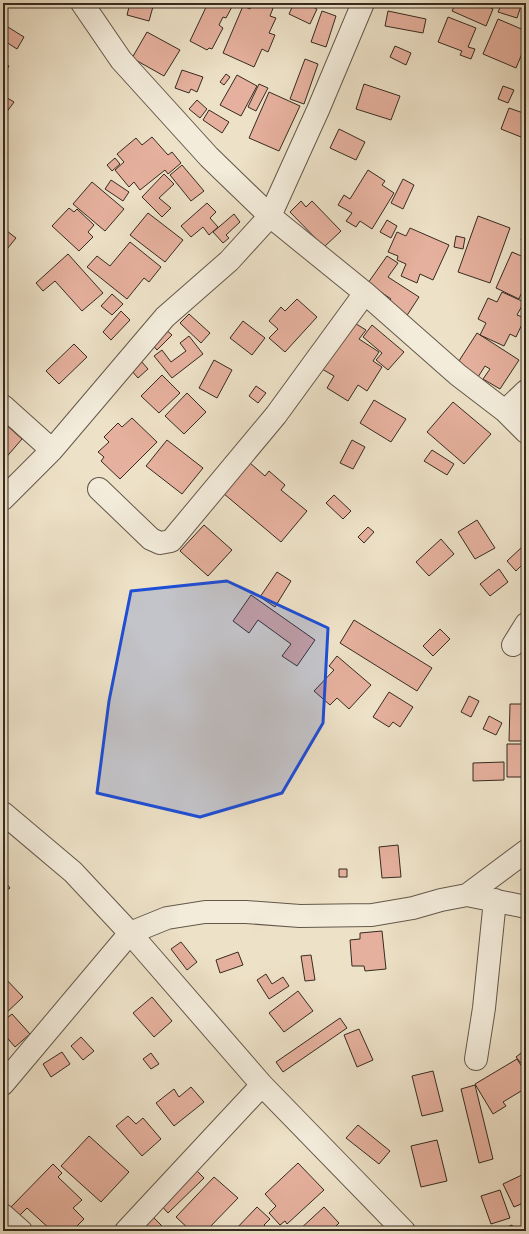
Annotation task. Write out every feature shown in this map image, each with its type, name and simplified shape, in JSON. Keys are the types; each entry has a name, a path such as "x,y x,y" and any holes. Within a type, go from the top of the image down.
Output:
{"street":[{"path":"82,3 121,60 208,157 270,216 365,293 458,375 505,411 526,432"},
{"path":"3,499 52,450 165,317 229,261 270,216 318,110 363,3"},
{"path":"99,489 150,539 160,543 171,541 276,415 365,293"},
{"path":"505,411 526,391"},
{"path":"3,406 52,450"},
{"path":"513,645 526,624"},
{"path":"3,813 73,872 130,933 262,1085 404,1231"},
{"path":"467,895 526,851"},
{"path":"3,1084 35,1044 130,933 166,918 205,912 246,912 300,916 372,915 413,908 441,900 467,895 526,907"},
{"path":"476,1059 484,1008 496,900"},
{"path":"126,1231 262,1085"},
{"path":"3,1215 21,1231"}],"highlighted area":[{"path":"227,581 328,628 323,723 282,793 200,817 97,793 109,701 131,591"}],"building":[{"path":"130,3 154,3 149,21 127,15"},
{"path":"208,3 234,3 226,18 223,17 219,25 223,28 212,49 209,48 207,50 190,41"},
{"path":"253,3 275,3 270,16 276,18 269,33 275,35 268,52 262,49 254,67 223,53 243,6 250,9"},
{"path":"294,3 304,3 317,9 310,24 289,14"},
{"path":"456,3 480,3 493,9 486,26 452,11"},
{"path":"502,3 522,3 517,18 498,12"},
{"path":"322,11 336,16 326,47 311,42"},
{"path":"388,11 426,19 423,33 385,26"},
{"path":"448,17 476,28 468,47 475,49 471,59 460,55 462,51 438,42"},
{"path":"498,19 526,31 526,44 516,68 483,54"},
{"path":"3,24 24,37 17,49 3,40"},
{"path":"147,32 180,50 164,76 132,58"},
{"path":"395,46 411,53 406,65 390,57"},
{"path":"305,59 318,64 304,104 290,99"},
{"path":"3,63 9,66 3,76"},
{"path":"182,70 203,77 197,92 191,89 189,93 175,88"},
{"path":"226,74 230,77 224,85 220,82"},
{"path":"237,75 257,86 241,116 220,105"},
{"path":"259,84 268,88 256,111 248,107"},
{"path":"364,84 400,96 391,120 356,109"},
{"path":"503,86 514,90 508,103 498,99"},
{"path":"269,92 300,106 279,151 249,138"},
{"path":"4,96 14,102 6,113 3,111"},
{"path":"197,100 207,109 200,118 189,109"},
{"path":"509,108 526,114 526,139 501,129"},
{"path":"209,110 229,122 222,133 203,120"},
{"path":"339,129 365,142 356,160 330,148"},
{"path":"152,137 168,155 172,152 181,163 168,174 165,170 140,190 134,182 129,187 115,170 124,162 117,154 136,138 142,145"},
{"path":"115,158 120,164 112,171 107,165"},
{"path":"182,165 204,191 191,201 170,175"},
{"path":"368,170 385,181 382,185 394,193 372,229 360,221 356,227 346,221 352,213 338,205 344,195 350,199"},
{"path":"164,174 174,184 159,198 171,208 162,217 142,197"},
{"path":"403,179 414,185 403,209 391,203"},
{"path":"111,180 129,192 123,201 105,189"},
{"path":"92,182 124,209 105,231 73,204"},
{"path":"301,201 306,207 312,201 341,231 324,247 290,212"},
{"path":"207,203 216,212 210,218 218,227 209,235 203,227 191,237 181,226"},
{"path":"69,208 74,212 77,209 94,225 88,232 93,237 79,251 52,226"},
{"path":"148,213 183,240 165,262 130,235"},
{"path":"234,214 240,222 226,235 229,238 223,243 213,232"},
{"path":"478,216 510,228 490,283 458,272"},
{"path":"387,220 397,226 391,238 380,232"},
{"path":"3,228 16,238 3,254"},
{"path":"410,228 449,245 433,280 420,274 417,283 401,276 406,264 397,260 398,256 388,252 397,232 406,236"},
{"path":"526,228 526,242 521,240"},
{"path":"456,236 465,238 463,249 454,247"},
{"path":"130,242 161,267 149,282 144,278 127,299 87,267 97,256 110,266"},
{"path":"512,252 526,258 526,296 521,294 519,299 496,288"},
{"path":"68,254 103,293 82,311 55,281 43,291 36,283"},
{"path":"387,256 398,263 388,277 419,297 404,320 388,302 391,299 368,283"},
{"path":"502,292 524,302 517,315 525,318 516,337 510,334 504,346 480,335 486,323 478,319 488,298 497,302"},
{"path":"112,294 123,304 112,315 101,306"},
{"path":"297,299 317,317 285,352 269,338 278,329 269,321 281,307 285,311"},
{"path":"121,311 130,320 111,340 103,332"},
{"path":"189,314 210,333 201,343 180,323"},
{"path":"243,321 265,338 252,355 230,338"},
{"path":"353,322 366,330 359,339 379,352 373,361 382,367 367,391 358,385 348,401 327,388 334,376 322,369"},
{"path":"372,325 404,352 388,370 376,360 382,353 363,337"},
{"path":"164,328 172,335 157,350 150,342"},
{"path":"477,333 519,360 500,389 483,379 490,369 485,366 478,377 457,364"},
{"path":"189,336 203,354 172,378 154,356 162,350 171,362 186,351 180,343"},
{"path":"74,344 87,357 59,384 46,371"},
{"path":"214,360 232,370 217,398 199,388"},
{"path":"141,361 148,369 138,378 131,370"},
{"path":"162,375 180,393 159,413 141,396"},
{"path":"256,386 266,393 258,403 249,396"},
{"path":"187,393 206,412 184,434 165,416"},
{"path":"374,400 406,419 391,442 360,423"},
{"path":"453,402 491,434 464,464 427,432"},
{"path":"132,418 157,442 120,479 101,461 104,457 98,452 109,442 104,437 118,423 122,427"},
{"path":"3,422 22,439 3,461"},
{"path":"167,440 203,468 182,494 146,466"},
{"path":"352,440 365,447 353,469 340,463"},
{"path":"432,450 454,464 447,475 424,461"},
{"path":"250,463 265,476 269,471 285,485 281,490 307,511 281,542 223,493"},
{"path":"334,495 351,511 343,519 326,503"},
{"path":"477,520 495,548 475,559 458,532"},
{"path":"204,525 232,550 208,576 180,551"},
{"path":"368,527 374,532 364,543 358,537"},
{"path":"441,539 454,554 429,576 416,562"},
{"path":"522,547 526,551 526,561 516,571 507,561"},
{"path":"499,569 508,582 490,596 480,584"},
{"path":"277,572 291,581 275,607 260,597"},
{"path":"251,595 315,640 297,666 282,656 291,644 258,620 249,633 233,621"},
{"path":"354,620 432,668 417,691 340,643"},
{"path":"440,629 450,639 433,656 423,646"},
{"path":"337,656 371,685 349,709 337,698 330,705 314,691 334,670 329,666"},
{"path":"526,680 526,698 525,698 523,681"},
{"path":"389,692 413,707 400,727 393,722 389,727 373,717"},
{"path":"469,696 479,701 471,717 461,712"},
{"path":"510,704 526,704 526,741 509,741"},
{"path":"489,716 502,723 496,735 483,729"},
{"path":"507,744 526,744 526,777 507,777"},
{"path":"504,762 504,780 473,781 473,763"},
{"path":"398,845 401,877 382,878 379,847"},
{"path":"339,869 347,869 347,877 339,877"},
{"path":"3,879 10,888 3,893"},
{"path":"382,931 386,969 365,971 364,966 352,966 350,940 360,939 360,933"},
{"path":"181,942 197,962 187,970 171,949"},
{"path":"238,952 243,965 220,973 216,960"},
{"path":"311,955 315,980 305,981 301,956"},
{"path":"266,974 272,984 283,977 289,986 269,999 257,980"},
{"path":"3,976 23,997 3,1016"},
{"path":"298,991 313,1011 284,1032 269,1013"},
{"path":"152,997 172,1021 154,1037 133,1013"},
{"path":"12,1014 30,1034 15,1047 3,1033 3,1021"},
{"path":"340,1018 347,1028 283,1072 276,1062"},
{"path":"359,1029 373,1060 357,1067 344,1035"},
{"path":"81,1037 94,1051 83,1060 71,1046"},
{"path":"526,1049 526,1069 516,1057"},
{"path":"62,1052 70,1064 51,1077 43,1064"},
{"path":"151,1053 159,1064 151,1069 143,1059"},
{"path":"517,1059 526,1073 526,1088 503,1102 506,1106 493,1114 475,1084"},
{"path":"433,1071 443,1111 422,1116 412,1076"},
{"path":"475,1085 493,1159 479,1163 461,1089"},
{"path":"191,1087 204,1102 174,1126 156,1103 174,1089 179,1097"},
{"path":"128,1116 136,1124 143,1118 161,1139 142,1156 116,1126"},
{"path":"358,1125 390,1151 379,1164 346,1138"},
{"path":"89,1136 129,1172 101,1202 61,1166"},
{"path":"437,1140 447,1181 421,1187 411,1146"},
{"path":"298,1163 324,1190 287,1224 285,1221 280,1225 269,1213 276,1206 265,1194"},
{"path":"53,1164 62,1173 58,1177 82,1200 73,1208 84,1219 72,1231 63,1231 57,1226 52,1231 27,1208 18,1217 10,1208"},
{"path":"193,1167 204,1178 168,1213 158,1202"},
{"path":"526,1173 525,1214 521,1204 514,1207 503,1184"},
{"path":"214,1177 238,1198 206,1231 191,1231 176,1217"},
{"path":"500,1190 510,1218 491,1224 481,1196"},
{"path":"257,1207 270,1219 264,1225 270,1231 234,1231"},
{"path":"324,1207 339,1223 335,1227 339,1231 298,1231"},
{"path":"151,1215 167,1231 134,1231"},
{"path":"512,1225 515,1231 498,1231"}]}
